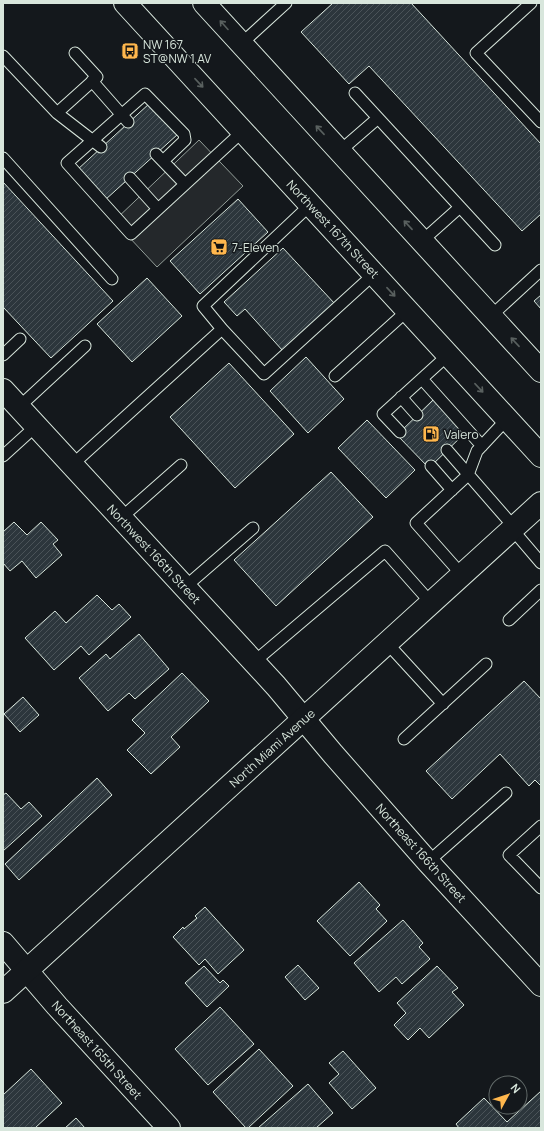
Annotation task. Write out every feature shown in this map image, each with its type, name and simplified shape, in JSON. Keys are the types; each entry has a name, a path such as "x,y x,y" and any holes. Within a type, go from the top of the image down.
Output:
{"street":[{"name":"Northwest 167th Street","path":"125,3 541,456"},
{"path":"204,3 541,370"},
{"name":"Northwest 166th Street","path":"3,390 276,686 303,719"},
{"name":"North Miami Avenue","path":"3,992 541,503"},
{"name":"Northeast 166th Street","path":"303,719 428,862 541,985"},
{"name":"Northeast 165th Street","path":"3,943 57,1006 169,1128"}],"lane":[{"path":"241,44 286,3"},
{"path":"531,3 476,54 541,122"},
{"path":"57,113 97,77 74,53"},
{"path":"3,56 57,113 101,147"},
{"path":"92,81 125,118"},
{"path":"355,93 495,245"},
{"path":"185,184 159,158 185,140 184,134 145,94 125,118 92,140 67,163 131,234 243,131"},
{"path":"340,151 378,118"},
{"path":"3,158 112,279"},
{"path":"130,178 158,209"},
{"path":"310,205 203,306 222,329 264,374 374,274"},
{"path":"422,241 460,207"},
{"path":"491,316 541,270"},
{"path":"335,376 408,310"},
{"path":"72,465 222,329"},
{"path":"3,354 20,339"},
{"path":"19,407 85,346"},
{"path":"400,432 383,414 448,355"},
{"path":"422,378 482,446"},
{"path":"401,397 417,416"},
{"path":"462,575 416,523 468,475 477,451 508,419"},
{"path":"3,456 36,426"},
{"path":"447,450 541,563"},
{"path":"121,518 180,465"},
{"path":"431,466 452,490"},
{"path":"185,587 253,528"},
{"path":"254,662 385,551 430,603"},
{"path":"509,620 541,590"},
{"path":"387,643 443,704"},
{"path":"404,739 486,664"},
{"path":"428,862 506,793"},
{"path":"541,826 509,855 541,888"}],"shaded area":[{"path":"199,140 243,186 157,267 114,221"}],"building":[{"path":"333,3 411,3 541,144 541,214 522,231 369,66 349,84 301,32"},
{"path":"150,103 178,134 105,200 77,170"},
{"path":"3,182 113,301 51,358 3,307"},
{"name":"7-Eleven","path":"238,199 268,232 200,294 170,261"},
{"path":"283,248 335,304 283,351 245,309 237,316 224,302"},
{"path":"147,278 182,316 132,362 97,324"},
{"path":"541,295 541,309 534,301"},
{"path":"306,357 344,399 308,433 270,391"},
{"path":"229,363 294,434 235,488 170,417"},
{"name":"Valero","path":"434,399 466,432 429,468 397,435"},
{"path":"367,420 415,470 386,498 338,448"},
{"path":"331,472 373,517 276,606 234,560"},
{"path":"14,522 27,535 41,522 58,540 53,544 62,555 36,578 22,561 10,571 3,563 3,532"},
{"path":"97,595 112,610 119,604 131,617 89,655 81,646 54,670 25,638 55,611 66,623"},
{"path":"139,634 169,669 135,699 129,693 108,711 79,678 106,654 110,659"},
{"path":"182,673 209,701 171,737 180,747 151,774 127,750 145,733 132,720"},
{"path":"524,681 541,699 541,786 535,780 529,786 500,754 452,799 426,771"},
{"path":"23,697 39,715 20,732 4,714"},
{"path":"97,778 112,795 19,880 5,864"},
{"path":"6,793 21,809 29,802 42,816 3,851 3,795"},
{"path":"359,882 380,905 376,909 387,921 350,956 317,921"},
{"path":"205,907 244,950 218,974 205,959 199,965 173,937 183,927 184,929 197,918 195,916"},
{"path":"403,920 423,943 419,947 430,959 402,984 396,977 379,992 354,963"},
{"path":"298,965 319,988 305,1000 285,977"},
{"path":"204,966 220,983 223,980 229,986 207,1007 185,983"},
{"path":"437,966 458,988 452,992 464,1005 429,1038 420,1028 408,1040 394,1025 406,1013 397,1003"},
{"path":"220,1007 254,1044 208,1085 175,1049"},
{"path":"259,1049 293,1086 248,1128 246,1128 213,1092"},
{"path":"343,1051 376,1088 352,1109 329,1083 339,1074 329,1063"},
{"path":"31,1069 62,1103 35,1128 3,1128 3,1095"},
{"path":"308,1084 333,1113 316,1128 258,1128"},
{"path":"541,1091 541,1128 459,1128 456,1124 484,1098 488,1102 488,1115 500,1115 507,1122 515,1115 528,1115 528,1103"},
{"path":"76,1118 85,1128 65,1128"}],"place":[{"name":"NW 167 ST@NW 1 AV","path":"130,51"},
{"name":"7-Eleven","path":"219,247"},
{"name":"Valero","path":"431,434"}]}
